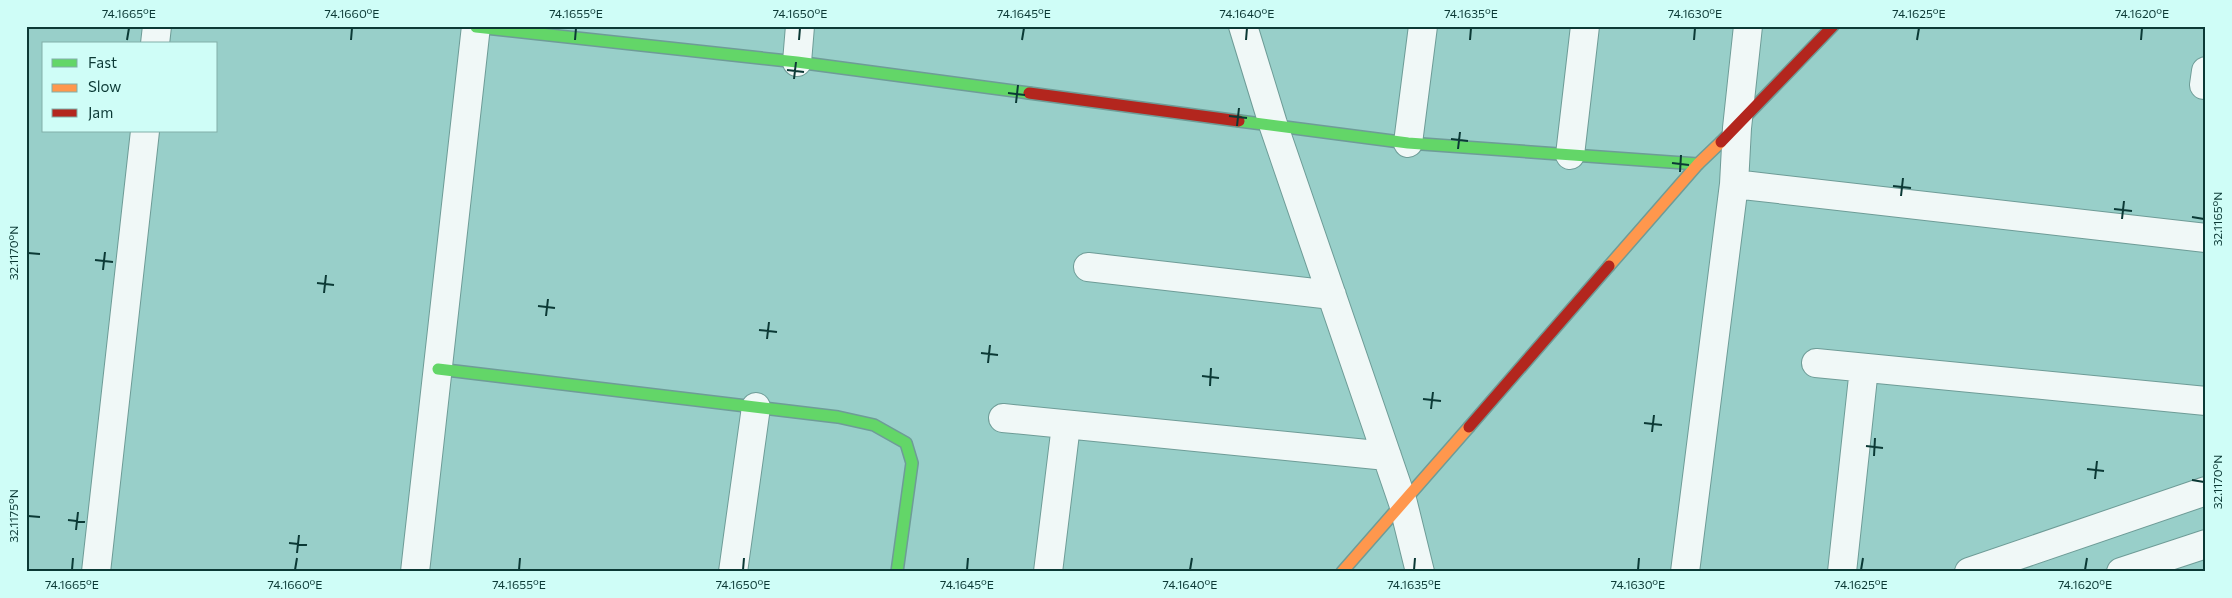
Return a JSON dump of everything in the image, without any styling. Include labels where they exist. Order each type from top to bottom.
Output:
[{"type":"street","points":[[155,42],[157,26]]},
{"type":"street","points":[[415,572],[476,26],[797,62],[1273,124],[1408,144],[1698,164]]},
{"type":"street","points":[[797,62],[800,26]]},
{"type":"street","points":[[1243,26],[1273,124],[1403,503],[1420,572]]},
{"type":"street","points":[[1408,144],[1423,26]]},
{"type":"street","points":[[1570,155],[1585,26]]},
{"type":"street","points":[[1685,572],[1734,184],[1737,128],[1748,26]]},
{"type":"street","points":[[1342,572],[1698,164],[1737,128],[1833,26]]},
{"type":"street","points":[[96,572],[145,132]]},
{"type":"street","points":[[1734,184],[2206,238]]},
{"type":"street","points":[[1088,266],[1332,295]]},
{"type":"street","points":[[1816,363],[2206,400]]},
{"type":"street","points":[[1842,572],[1864,368]]},
{"type":"street","points":[[438,369],[838,417],[874,425],[906,443],[912,463],[897,572]]},
{"type":"street","points":[[733,572],[756,407]]},
{"type":"street","points":[[1003,418],[1387,456]]},
{"type":"street","points":[[1048,572],[1066,425]]},
{"type":"street","points":[[1969,572],[2206,491]]},
{"type":"street","points":[[2121,572],[2206,544]]},
{"type":"traffic: fast","points":[[476,27],[797,62],[1029,93]]},
{"type":"traffic: fast","points":[[1239,121],[1408,143],[1698,164]]},
{"type":"traffic: fast","points":[[438,369],[838,417],[874,425],[906,443],[912,463],[897,572]]},
{"type":"traffic: slow","points":[[1609,266],[1698,164],[1721,142]]},
{"type":"traffic: slow","points":[[1342,572],[1469,427]]},
{"type":"traffic: jam","points":[[1721,142],[1833,26]]},
{"type":"traffic: jam","points":[[1029,93],[1239,121]]},
{"type":"traffic: jam","points":[[1469,427],[1609,266]]}]
